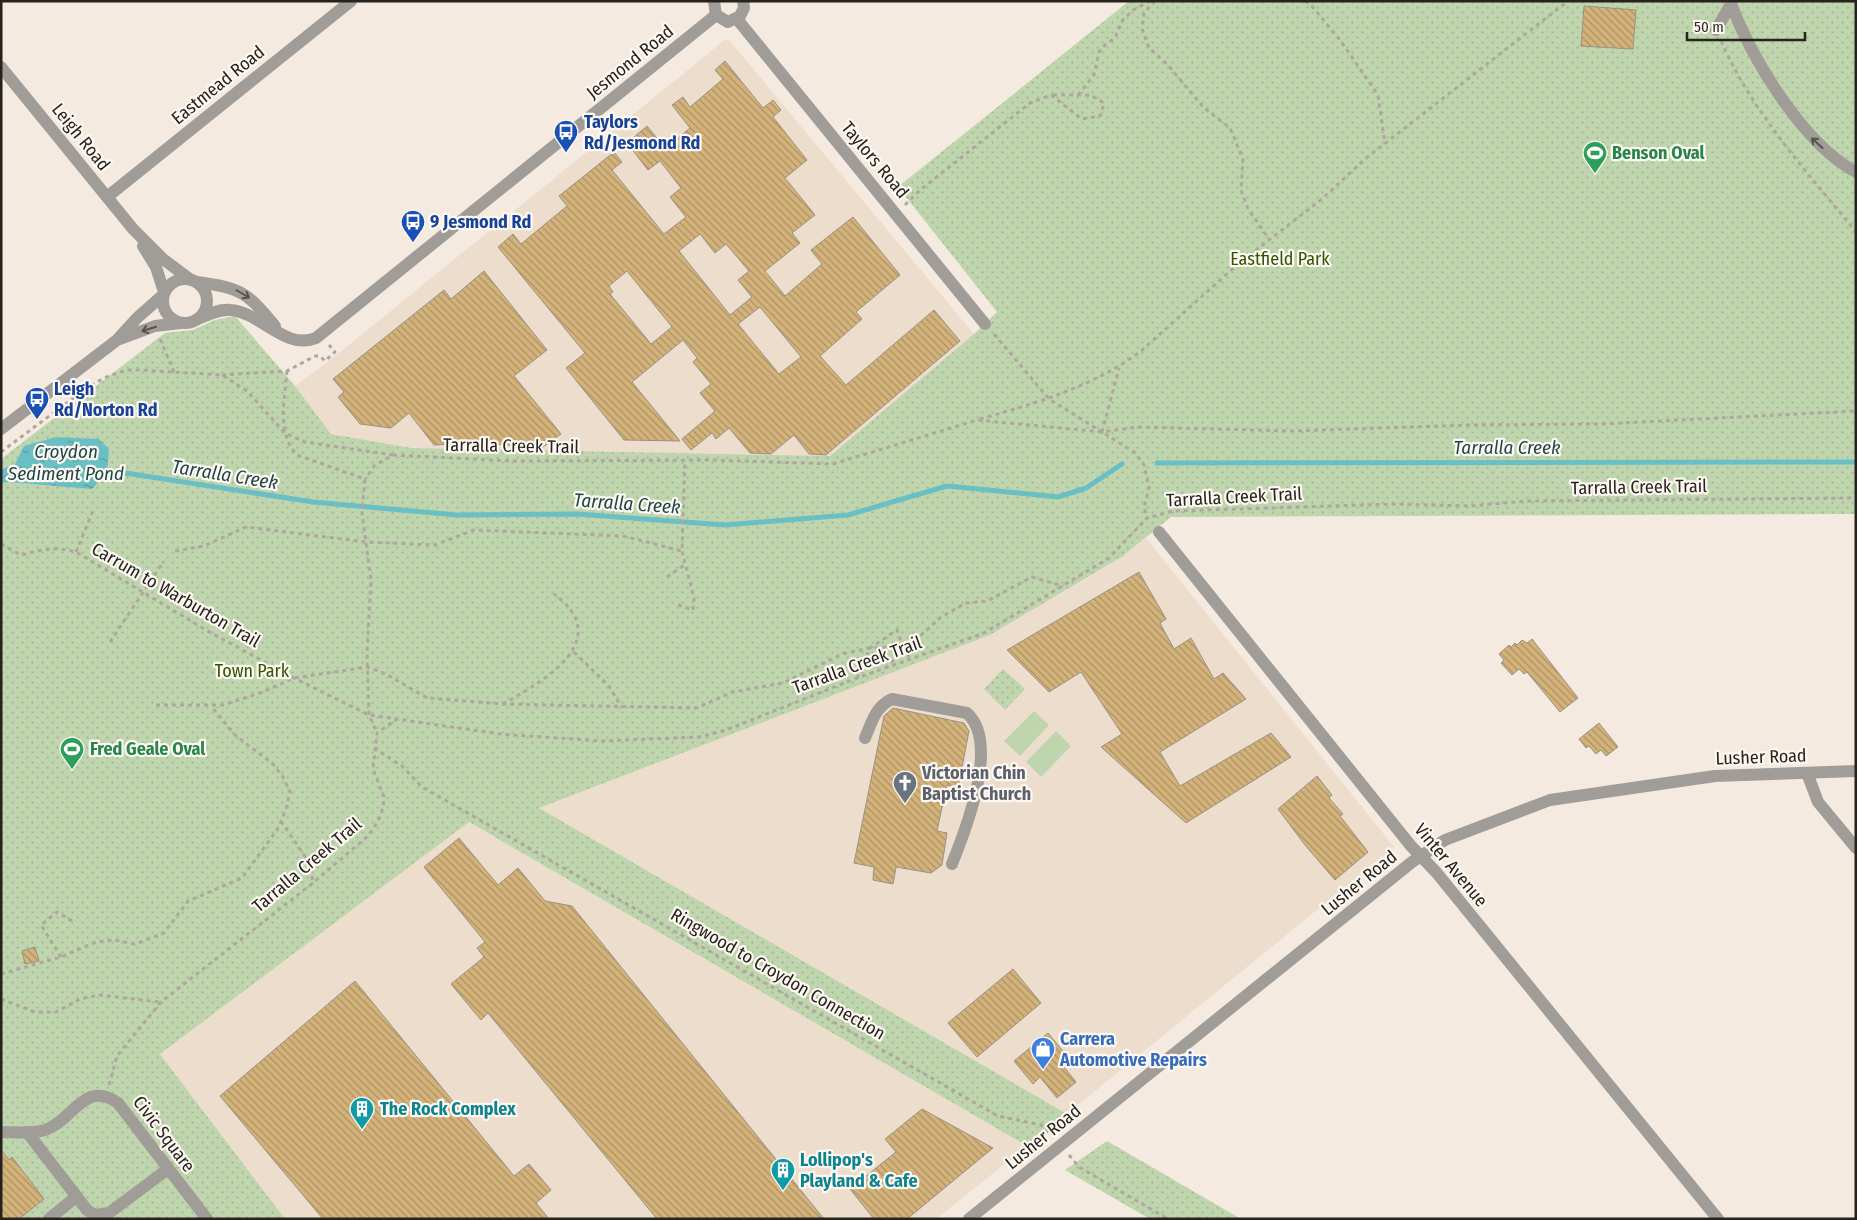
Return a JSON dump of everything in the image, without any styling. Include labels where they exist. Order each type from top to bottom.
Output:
[{"type":"street","name":"Eastmead Road","points":[[107,197],[351,1]]},
{"type":"street","points":[[714,1],[716,15],[723,21],[737,19],[743,12],[743,1]]},
{"type":"street","points":[[1731,2],[1738,22],[1772,81],[1809,135],[1844,166],[1856,172]]},
{"type":"street","points":[[1716,30],[1731,2]]},
{"type":"street","name":"Jesmond Road","points":[[200,318],[228,309],[244,312],[292,340],[299,342],[307,342],[320,335],[716,15]]},
{"type":"street","name":"Taylors Road","points":[[737,19],[897,213],[985,324]]},
{"type":"street","name":"Leigh Road","points":[[1,67],[133,229],[163,259],[194,281]]},
{"type":"street","name":"Leigh Road","points":[[133,229],[156,267],[164,294]]},
{"type":"street","points":[[1,429],[117,340],[137,318],[164,294],[168,287],[178,280],[194,281],[202,287],[207,299],[204,312],[200,318],[183,323],[155,326],[117,340]]},
{"type":"street","name":"Jesmond Road","points":[[194,281],[238,290],[252,299],[280,333]]},
{"type":"street","points":[[164,294],[164,311],[169,317],[183,323]]},
{"type":"street","name":"Vinter Avenue","points":[[1159,532],[1718,1219]]},
{"type":"street","points":[[865,738],[875,712],[883,703],[892,699],[967,713],[974,719],[982,746],[979,773],[967,828],[952,864]]},
{"type":"street","name":"Lusher Road","points":[[969,1219],[1422,856],[1452,837],[1550,800],[1715,776],[1856,770]]},
{"type":"street","points":[[1806,773],[1818,802],[1856,848]]},
{"type":"street","name":"Civic Square","points":[[1,1132],[28,1132],[46,1129],[84,1100],[96,1094],[107,1095],[118,1103],[206,1219]]},
{"type":"street","points":[[28,1132],[76,1197],[87,1210],[95,1215],[103,1216],[168,1169]]},
{"type":"street","points":[[50,1219],[76,1197]]},
{"type":"path","points":[[1078,95],[1094,75],[1099,52],[1115,38],[1122,21],[1133,10],[1150,1]]},
{"type":"path","points":[[1155,1],[1144,13],[1142,29],[1149,48],[1167,64],[1203,107],[1230,128],[1243,159],[1241,190],[1248,209],[1269,239]]},
{"type":"path","points":[[1305,1],[1311,5],[1340,40],[1378,95],[1385,144]]},
{"type":"path","points":[[977,420],[1049,399],[1119,368],[1141,352],[1269,239],[1322,199],[1385,144],[1568,1]]},
{"type":"path","points":[[1716,30],[1729,60],[1764,118],[1856,232]]},
{"type":"path","points":[[897,213],[919,191],[1030,103],[1051,95],[1090,95],[1104,103],[1100,116],[1082,119],[1051,95]]},
{"type":"path","points":[[985,324],[1049,399],[1134,452],[1144,465],[1149,487],[1144,508],[1147,518]]},
{"type":"path","points":[[222,375],[287,370],[316,356],[320,356],[325,360],[335,352],[320,335]]},
{"type":"path","points":[[1102,432],[1119,368]]},
{"type":"path","name":"Tarralla Creek Trail","points":[[1,452],[84,390],[126,370],[222,375],[247,391],[285,433],[305,442],[393,455],[512,461],[685,460],[833,464],[977,420],[1102,432],[1138,427],[1292,431],[1602,424],[1856,411]]},
{"type":"path","points":[[287,370],[285,433],[289,446],[297,455],[365,479]]},
{"type":"path","points":[[393,455],[375,465],[365,479],[365,497],[362,513],[370,580],[367,653],[369,715],[377,733],[396,720]]},
{"type":"path","points":[[678,605],[693,610],[694,598],[682,551],[685,460]]},
{"type":"path","name":"Tarralla Creek Trail","points":[[369,715],[500,734],[601,741],[699,737],[726,730],[857,678],[984,633],[1063,587],[1108,558],[1137,526],[1147,518],[1173,511],[1375,505],[1470,506],[1527,501],[1856,498]]},
{"type":"path","points":[[1,544],[21,554],[48,548],[62,548],[76,552],[93,511]]},
{"type":"path","points":[[175,551],[204,546],[246,527],[366,542],[435,545],[474,530],[623,536],[682,551]]},
{"type":"path","name":"Carrum to Warburton Trail","points":[[76,552],[142,594],[294,678],[369,715]]},
{"type":"path","points":[[110,642],[164,561]]},
{"type":"path","points":[[667,576],[686,564]]},
{"type":"path","points":[[883,670],[905,647],[941,617],[966,603],[987,601],[1032,577],[1063,587]]},
{"type":"path","points":[[503,704],[537,685],[574,652],[580,630],[576,618],[568,605],[554,594]]},
{"type":"path","points":[[857,678],[870,648],[897,630],[909,661]]},
{"type":"path","points":[[156,705],[223,705],[260,693],[294,678],[367,667],[386,674],[427,698],[503,704],[622,708],[697,708],[732,692],[783,683],[842,654],[870,648],[905,647]]},
{"type":"path","points":[[574,652],[609,686],[622,708]]},
{"type":"path","points":[[1,974],[61,957],[96,942],[114,940],[135,944],[164,933],[188,900],[242,878],[281,821],[286,810],[290,792],[283,777],[273,764],[235,735],[212,706]]},
{"type":"path","name":"Tarralla Creek Trail","points":[[107,1095],[117,1056],[161,1002],[313,883],[368,836],[378,821],[384,797],[373,770],[377,733]]},
{"type":"path","name":"Ringwood to Croydon Connection","points":[[374,748],[402,766],[422,787],[998,1116],[1041,1126],[1079,1167],[1168,1219]]},
{"type":"path","points":[[281,821],[310,864],[313,883]]},
{"type":"path","points":[[61,957],[41,925],[57,912],[72,921]]},
{"type":"path","points":[[1,999],[35,1012],[56,1012],[80,999],[99,995],[161,1002]]},
{"type":"shaded area","points":[[726,39],[730,41],[974,334],[830,456],[412,448],[331,434],[295,386],[329,361]]},
{"type":"shaded area","points":[[1146,538],[1394,847],[1067,1114],[538,808],[990,635],[1123,556]]},
{"type":"shaded area","points":[[469,822],[1027,1146],[936,1219],[285,1219],[160,1054]]},
{"type":"green space","points":[[1129,1],[1856,1],[1856,514],[1171,517],[1123,556],[990,635],[539,808],[1067,1114],[1027,1146],[469,822],[160,1054],[285,1219],[1,1219],[1,459],[165,333],[193,330],[215,320],[235,316],[295,386],[331,434],[412,448],[830,456],[974,334],[997,312],[898,187]]},
{"type":"green space","points":[[1003,669],[1025,689],[1005,710],[984,689]]},
{"type":"green space","points":[[1034,711],[1049,725],[1020,756],[1004,741]]},
{"type":"green space","points":[[1056,731],[1071,746],[1041,777],[1026,762]]},
{"type":"green space","points":[[1107,1141],[1241,1219],[1150,1219],[1065,1170]]},
{"type":"water","name":"Croydon Sediment Pond","points":[[56,437],[99,439],[109,449],[107,472],[92,489],[1,483],[1,469],[14,466],[24,446]]},
{"type":"building","points":[[1584,6],[1636,10],[1633,49],[1581,46]]},
{"type":"building","points":[[725,61],[763,108],[773,100],[781,110],[773,117],[807,160],[785,178],[815,215],[792,233],[800,243],[765,271],[785,296],[822,264],[811,250],[853,217],[900,275],[856,312],[862,319],[820,356],[846,385],[934,310],[960,341],[826,455],[809,454],[794,435],[771,454],[750,453],[729,428],[716,439],[712,433],[691,450],[682,439],[715,411],[700,393],[711,384],[693,362],[697,358],[683,340],[632,382],[680,441],[624,440],[566,368],[585,353],[498,247],[513,234],[521,244],[567,206],[559,196],[614,152],[622,162],[612,170],[664,234],[686,217],[670,197],[681,188],[660,161],[648,170],[627,143],[647,126],[665,148],[690,128],[672,105],[683,97],[690,107],[723,79],[715,70]],"holes":[[[700,234],[715,253],[726,244],[749,271],[738,280],[752,297],[730,315],[679,251]],[[627,271],[672,327],[651,344],[610,294],[613,292],[609,286]],[[760,307],[801,357],[779,374],[738,324]]]},
{"type":"building","points":[[484,271],[547,350],[514,376],[561,434],[543,447],[478,443],[434,445],[409,413],[391,428],[360,424],[338,397],[344,392],[333,379],[444,290],[451,299]]},
{"type":"building","points":[[1139,572],[1166,619],[1160,623],[1174,649],[1191,638],[1214,679],[1223,673],[1246,699],[1160,752],[1180,786],[1271,733],[1291,757],[1186,823],[1101,747],[1122,734],[1081,672],[1049,692],[1007,650]]},
{"type":"building","points":[[1532,639],[1578,698],[1560,712],[1527,672],[1524,674],[1519,669],[1512,675],[1501,663],[1504,660],[1499,654],[1509,645],[1511,647],[1515,643],[1517,645],[1522,640],[1527,643]]},
{"type":"building","name":"Victorian Chin Baptist Church","points":[[893,708],[964,723],[969,731],[958,788],[947,785],[937,831],[947,833],[942,865],[931,873],[896,867],[893,884],[873,880],[874,867],[854,863],[884,716]]},
{"type":"building","points":[[1599,723],[1618,747],[1606,756],[1601,750],[1596,754],[1589,746],[1586,748],[1579,739]]},
{"type":"building","points":[[1317,776],[1332,795],[1329,798],[1343,814],[1340,816],[1368,852],[1335,880],[1278,809]]},
{"type":"building","points":[[459,838],[498,885],[518,868],[545,901],[572,906],[824,1219],[657,1219],[488,1013],[481,1020],[451,984],[484,957],[477,948],[485,942],[424,867]]},
{"type":"building","points":[[35,947],[39,961],[25,964],[22,951]]},
{"type":"building","points":[[1013,969],[1041,1003],[977,1057],[948,1023]]},
{"type":"building","name":"The Rock Complex","points":[[355,981],[514,1176],[529,1164],[551,1190],[536,1203],[549,1219],[323,1219],[220,1096]]},
{"type":"building","name":"Carrera Automotive Repairs","points":[[1048,1033],[1067,1056],[1060,1062],[1076,1082],[1057,1098],[1040,1077],[1033,1084],[1014,1061]]},
{"type":"building","points":[[922,1109],[993,1148],[907,1219],[874,1219],[850,1189],[896,1152],[885,1139]]},
{"type":"building","points":[[1,1150],[9,1160],[12,1157],[44,1199],[19,1219],[1,1219]]},
{"type":"waterway","name":"Tarralla Creek","points":[[1157,463],[1856,462]]},
{"type":"waterway","name":"Tarralla Creek","points":[[119,472],[313,502],[457,515],[577,514],[725,525],[848,515],[947,486],[1058,497],[1086,488],[1122,464]]},
{"type":"place","name":"Taylors Rd/Jesmond Rd","points":[[566,153]]},
{"type":"place","name":"Benson Oval","points":[[1595,174]]},
{"type":"place","name":"9 Jesmond Rd","points":[[413,243]]},
{"type":"place","name":"Leigh Rd/Norton Rd","points":[[37,420]]},
{"type":"place","name":"Fred Geale Oval","points":[[72,770]]},
{"type":"place","name":"Victorian Chin Baptist Church","points":[[905,804]]},
{"type":"place","name":"Carrera Automotive Repairs","points":[[1043,1070]]},
{"type":"place","name":"The Rock Complex","points":[[362,1130]]},
{"type":"place","name":"Lollipop's Playland & Cafe","points":[[783,1191]]},
{"type":"park label","name":"Eastfield Park","points":[[1280,259]]},
{"type":"park label","name":"Town Park","points":[[252,671]]}]
